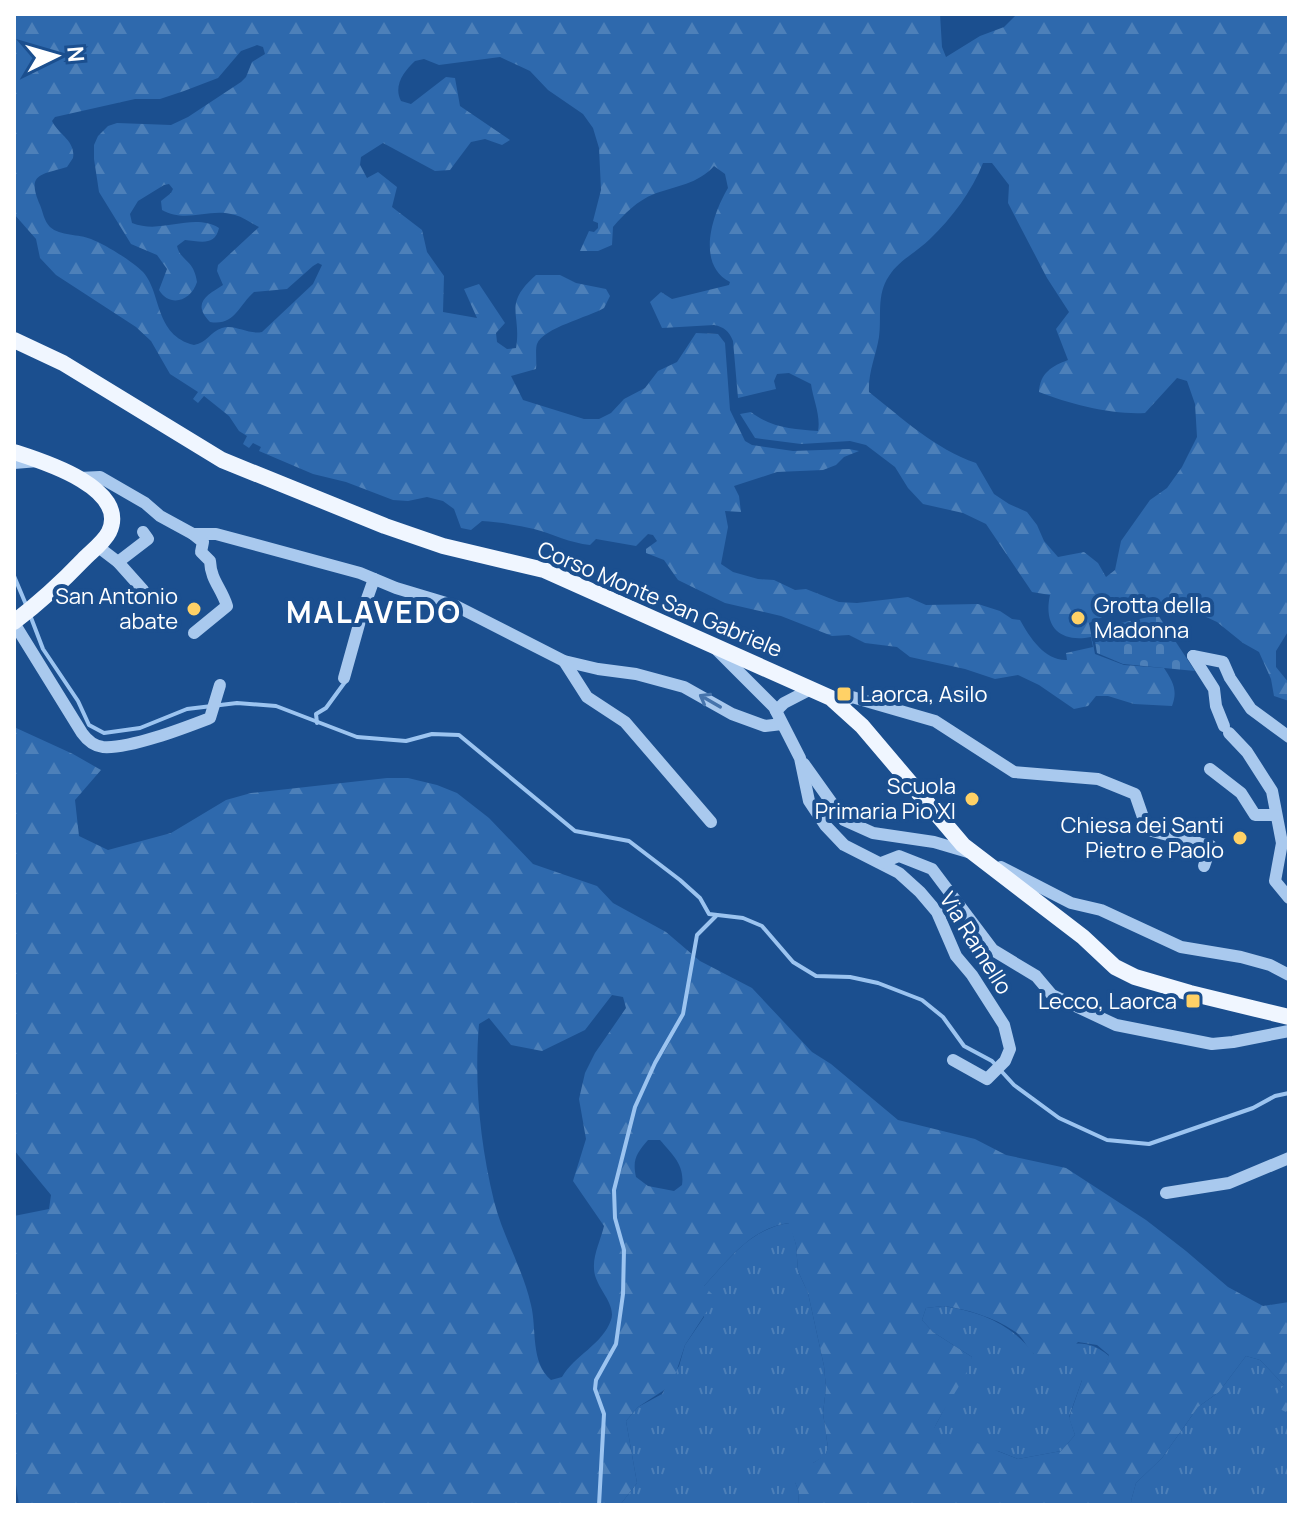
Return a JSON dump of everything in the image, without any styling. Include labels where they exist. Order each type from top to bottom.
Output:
[{"type":"main road","name":"Corso Monte San Gabriele","points":[[14,340],[63,363],[222,460],[425,540],[544,570],[811,689],[839,704],[862,726],[923,801],[974,855],[1083,937],[1122,971],[1190,993],[1289,1017]]},
{"type":"main road","points":[[14,452],[79,478],[102,496],[110,511],[110,530],[97,546],[45,598],[14,623]]},
{"type":"street","points":[[14,463],[42,461]]},
{"type":"street","points":[[79,478],[100,477],[203,542],[201,552],[210,561],[211,579],[222,591],[227,606],[194,633]]},
{"type":"street","points":[[118,562],[148,539],[137,530],[160,516]]},
{"type":"street","points":[[193,534],[216,534],[374,579],[456,606],[564,661],[636,674],[684,687],[743,718],[765,726],[782,724]]},
{"type":"street","points":[[97,546],[118,562],[143,590]]},
{"type":"street","points":[[344,678],[374,579]]},
{"type":"street","points":[[14,623],[82,733],[95,745],[111,746],[164,735],[210,718],[219,690]]},
{"type":"street","name":"Via Ramello","points":[[708,641],[776,711],[800,758],[809,801],[825,825],[844,845],[899,873],[937,912],[956,956],[1004,1025],[1008,1055]]},
{"type":"street","points":[[1289,737],[1251,709],[1223,662],[1193,656],[1214,689],[1216,706],[1227,729],[1247,752],[1272,791],[1286,843],[1275,881],[1289,898]]},
{"type":"street","points":[[564,661],[587,697],[625,722],[711,822]]},
{"type":"street","points":[[776,711],[784,703],[811,689]]},
{"type":"street","points":[[839,704],[852,697],[935,721],[1014,772],[1098,779],[1118,785],[1135,794],[1145,823],[1152,831],[1204,844],[1204,866]]},
{"type":"street","points":[[800,758],[844,820],[873,833],[934,842],[974,855],[1071,903],[1101,910],[1181,947],[1241,957],[1270,965],[1289,975]]},
{"type":"street","points":[[1210,769],[1241,793],[1255,815],[1276,815]]},
{"type":"street","name":"Via Ramello","points":[[881,863],[899,856],[932,869],[993,950],[1036,976],[1052,995],[1116,1025],[1212,1044],[1289,1031]]},
{"type":"street","points":[[953,1060],[987,1079],[1008,1055],[1014,1039],[1007,1017]]},
{"type":"street","points":[[1166,1193],[1229,1183],[1289,1158]]},
{"type":"green space","points":[[14,14],[940,14],[942,47],[946,57],[980,36],[1004,27],[1017,14],[1289,14],[1289,630],[1276,651],[1276,667],[1289,683],[1289,701],[1274,696],[1271,679],[1259,652],[1202,615],[1122,608],[1089,623],[1095,654],[1124,665],[1164,668],[1174,686],[1175,695],[1172,706],[1134,704],[1108,696],[1096,696],[1088,706],[1074,709],[1018,675],[995,679],[910,657],[897,647],[865,643],[849,635],[832,636],[781,616],[725,603],[678,580],[664,560],[646,553],[646,549],[657,541],[653,535],[648,534],[636,546],[596,539],[590,545],[501,523],[482,521],[471,530],[461,528],[454,509],[443,501],[427,497],[393,500],[346,482],[313,474],[259,451],[261,447],[253,443],[249,448],[243,444],[247,436],[239,431],[229,416],[204,396],[198,403],[193,399],[198,392],[170,374],[151,341],[136,327],[56,275],[40,258],[36,239],[14,214]],"holes":[[[257,45],[263,47],[265,54],[252,62],[246,77],[188,117],[171,125],[117,123],[108,126],[94,145],[99,192],[131,244],[157,255],[167,269],[159,290],[169,299],[185,298],[197,282],[193,269],[177,246],[185,240],[210,240],[219,228],[198,222],[154,227],[132,223],[130,214],[138,201],[169,184],[173,189],[161,201],[162,210],[180,216],[225,213],[259,227],[218,265],[217,271],[223,285],[207,296],[202,304],[204,315],[210,322],[231,318],[254,292],[287,289],[313,266],[318,263],[322,265],[313,284],[262,332],[222,328],[194,345],[181,340],[165,323],[143,272],[97,242],[50,227],[36,195],[36,181],[43,174],[67,167],[73,158],[72,147],[52,121],[55,117],[135,99],[160,99],[184,91],[218,78],[241,51]],[[500,57],[530,71],[548,90],[583,114],[593,128],[599,148],[601,190],[593,221],[598,223],[598,228],[594,232],[589,231],[580,251],[598,251],[612,245],[613,227],[648,197],[694,181],[714,166],[725,174],[728,188],[713,224],[710,251],[719,274],[730,282],[729,285],[672,299],[661,292],[650,302],[662,328],[714,325],[726,330],[733,341],[738,398],[776,389],[774,381],[777,374],[789,373],[811,384],[818,413],[818,431],[774,425],[751,412],[740,414],[755,438],[801,444],[850,441],[866,445],[895,467],[923,504],[963,513],[986,524],[1032,592],[1050,595],[1049,616],[1056,630],[1071,637],[1091,637],[1093,647],[1066,653],[1067,660],[1059,659],[1045,653],[1020,620],[978,604],[926,605],[908,597],[839,602],[806,589],[795,590],[774,580],[733,572],[721,564],[728,527],[725,511],[741,512],[734,486],[777,472],[823,470],[859,451],[793,451],[752,445],[745,441],[730,410],[725,343],[718,334],[696,333],[677,362],[658,371],[645,388],[624,399],[611,413],[599,419],[584,419],[523,400],[511,376],[536,369],[536,347],[541,338],[604,308],[610,296],[606,289],[576,283],[560,275],[536,275],[519,294],[516,302],[516,348],[507,349],[497,342],[496,333],[505,323],[479,284],[464,289],[477,318],[443,312],[444,276],[427,252],[422,230],[392,207],[397,187],[378,172],[367,178],[360,165],[361,157],[383,143],[435,171],[450,170],[471,142],[485,139],[502,145],[510,140],[460,106],[455,78],[446,77],[411,104],[401,101],[399,84],[415,61],[424,59],[439,65]],[[983,163],[992,163],[1009,185],[1008,203],[1047,278],[1069,312],[1056,329],[1068,360],[1048,371],[1039,392],[1091,408],[1145,413],[1177,378],[1187,381],[1195,404],[1197,437],[1182,467],[1167,488],[1150,500],[1121,541],[1115,570],[1106,577],[1098,563],[1084,552],[1058,557],[1044,541],[1027,512],[994,494],[976,463],[933,441],[869,392],[885,283],[898,265],[946,222]]]},
{"type":"green space","points":[[1158,615],[1195,671],[1123,664],[1097,653],[1093,629]]},
{"type":"green space","points":[[14,727],[101,770],[75,800],[79,836],[108,850],[171,833],[226,800],[251,793],[408,778],[457,793],[489,818],[533,864],[597,886],[613,903],[666,932],[700,961],[752,988],[812,1052],[898,1120],[975,1139],[1006,1155],[1066,1168],[1146,1220],[1228,1287],[1263,1306],[1289,1302],[1289,1409],[1286,1412],[1269,1404],[1284,1385],[1260,1360],[1246,1356],[1219,1392],[1198,1407],[1162,1458],[1136,1483],[1131,1501],[1133,1505],[798,1505],[799,1492],[789,1468],[798,1460],[813,1463],[825,1455],[828,1448],[823,1413],[826,1388],[824,1366],[808,1293],[798,1271],[796,1245],[789,1223],[775,1226],[752,1238],[704,1286],[712,1294],[713,1302],[685,1345],[672,1385],[638,1407],[626,1421],[637,1483],[620,1505],[19,1505],[14,1471],[14,1216],[49,1209],[51,1195],[14,1150]],"holes":[[[612,995],[623,997],[626,1008],[585,1073],[579,1099],[586,1139],[573,1181],[604,1226],[594,1268],[612,1314],[602,1336],[562,1377],[551,1380],[544,1373],[537,1355],[533,1314],[489,1179],[478,1091],[479,1024],[489,1018],[511,1045],[542,1051],[585,1030]],[[648,1140],[660,1140],[680,1166],[682,1185],[674,1191],[648,1186],[636,1177],[636,1157]],[[952,1307],[989,1318],[1017,1333],[1040,1357],[1058,1356],[1078,1342],[1097,1345],[1109,1355],[1106,1363],[1090,1360],[1076,1366],[1082,1380],[1069,1418],[1075,1435],[1061,1451],[1018,1459],[972,1441],[941,1444],[934,1429],[972,1357],[933,1332],[922,1320],[926,1308]]]},
{"type":"green space","points":[[790,1223],[798,1271],[808,1293],[824,1366],[826,1388],[823,1413],[828,1448],[825,1456],[813,1463],[795,1482],[799,1492],[798,1505],[620,1505],[637,1483],[626,1421],[638,1407],[662,1394],[679,1366],[685,1345],[704,1317],[704,1286],[752,1238]]},
{"type":"green space","points":[[943,1306],[969,1311],[994,1321],[1016,1335],[1034,1354],[1064,1345],[1082,1344],[1100,1349],[1109,1356],[1106,1364],[1082,1380],[1069,1417],[1075,1435],[1061,1451],[1018,1459],[998,1451],[941,1445],[933,1430],[972,1357],[933,1332],[922,1320],[926,1308]]},
{"type":"green space","points":[[1246,1356],[1260,1360],[1284,1385],[1286,1412],[1289,1409],[1289,1505],[1133,1505],[1131,1501],[1136,1483],[1162,1458],[1198,1407],[1219,1392]]},
{"type":"waterway","points":[[14,576],[27,607]]},
{"type":"waterway","points":[[30,615],[43,649],[78,701],[89,725],[104,733],[140,728],[187,709],[237,703],[276,706],[357,737],[406,741],[432,734],[459,735],[575,831],[629,841],[700,898],[709,914],[743,918],[762,926],[793,962],[816,976],[850,977],[878,983],[922,1000],[943,1017],[964,1046],[992,1061],[1014,1085],[1059,1118],[1107,1140],[1149,1144],[1289,1093]]},
{"type":"waterway","points":[[317,723],[316,714],[326,708],[345,682]]},
{"type":"waterway","points":[[599,1505],[604,1414],[595,1389],[596,1380],[616,1344],[623,1294],[624,1250],[615,1218],[614,1190],[635,1107],[655,1063],[683,1014],[697,935],[716,916]]},
{"type":"place","name":"San Antonio abate","points":[[194,609]]},
{"type":"place","name":"Grotta della Madonna","points":[[1078,618]]},
{"type":"place","name":"Laorca, Asilo","points":[[844,694]]},
{"type":"place","name":"Scuola Primaria Pio XI","points":[[972,799]]},
{"type":"place","name":"Chiesa dei Santi Pietro e Paolo","points":[[1240,838]]},
{"type":"place","name":"Lecco, Laorca","points":[[1193,1001]]},
{"type":"district","name":"MALAVEDO","points":[[374,613]]}]
